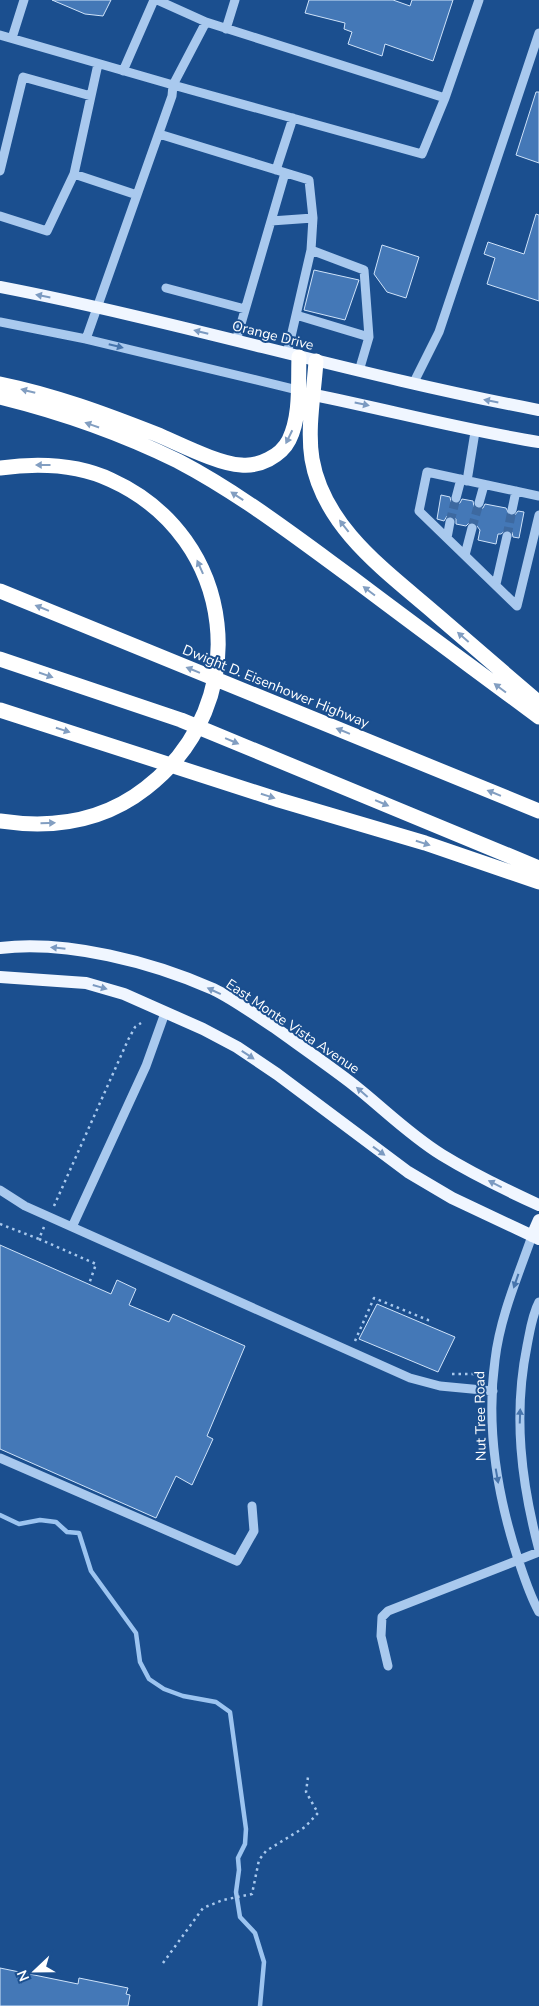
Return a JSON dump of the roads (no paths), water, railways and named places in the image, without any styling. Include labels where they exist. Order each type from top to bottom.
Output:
[{"type":"highway","points":[[0,384],[51,396],[116,418],[220,459],[241,465],[260,463],[276,455],[289,441],[296,419],[297,390],[293,356]]},
{"type":"highway","points":[[316,361],[310,436],[312,461],[318,481],[338,520],[356,542],[384,568],[539,703]]},
{"type":"highway","points":[[0,397],[34,405],[113,432],[178,462],[232,493],[297,537],[539,717]]},
{"type":"highway","points":[[0,468],[52,465],[83,470],[111,480],[137,494],[164,515],[198,561],[208,586],[216,613],[218,655],[216,678],[209,704],[196,732],[183,753],[162,775],[137,795],[117,807],[92,817],[70,822],[19,824],[0,820]]},
{"type":"highway","name":"Dwight D. Eisenhower Highway","points":[[0,591],[539,811]]},
{"type":"highway","points":[[0,659],[181,720],[539,868]]},
{"type":"highway","points":[[0,710],[279,800],[424,843],[539,882]]},
{"type":"main road","name":"Orange Drive","points":[[0,287],[97,306],[293,356],[413,384],[539,410]]},
{"type":"main road","points":[[314,394],[402,413],[475,432],[539,442]]},
{"type":"main road","name":"East Monte Vista Avenue","points":[[0,948],[47,946],[88,951],[134,962],[213,990],[250,1010],[304,1048],[352,1083],[395,1122],[442,1155],[539,1206]]},
{"type":"main road","points":[[0,978],[86,983],[124,994],[203,1029],[237,1047],[277,1074],[408,1172],[452,1198],[536,1237]]},
{"type":"main road","name":"Nut Tree Road","points":[[536,1237],[539,1220]]},
{"type":"street","points":[[12,38],[24,0]]},
{"type":"street","points":[[124,71],[156,0],[206,22],[445,98]]},
{"type":"street","points":[[226,28],[235,0]]},
{"type":"street","points":[[0,35],[422,154],[445,98],[479,0]]},
{"type":"street","points":[[86,339],[159,134],[172,96],[173,85],[206,22]]},
{"type":"street","points":[[413,384],[439,332],[539,33]]},
{"type":"street","points":[[0,216],[47,230],[74,174],[98,64]]},
{"type":"street","points":[[0,170],[23,77],[91,96]]},
{"type":"street","points":[[236,341],[271,221],[293,118]]},
{"type":"street","points":[[159,134],[309,180],[313,218],[311,250],[296,316],[293,356]]},
{"type":"street","points":[[74,174],[137,195]]},
{"type":"street","points":[[271,221],[313,218]]},
{"type":"street","points":[[311,250],[364,270],[369,337],[359,371]]},
{"type":"street","points":[[166,288],[245,310]]},
{"type":"street","points":[[296,316],[369,337]]},
{"type":"street","points":[[0,322],[86,339],[314,394]]},
{"type":"street","points":[[456,498],[464,480],[475,432]]},
{"type":"street","points":[[539,496],[427,472],[419,511],[517,606],[537,530],[539,515]]},
{"type":"street","points":[[479,503],[484,485]]},
{"type":"street","points":[[512,510],[516,491]]},
{"type":"street","points":[[447,538],[450,522]]},
{"type":"street","points":[[465,555],[472,528]]},
{"type":"street","points":[[496,584],[507,536]]},
{"type":"street","points":[[72,1227],[146,1066],[165,1013]]},
{"type":"street","points":[[0,1190],[25,1206],[410,1378],[440,1386],[493,1391]]},
{"type":"street","name":"Nut Tree Road","points":[[536,1237],[504,1317],[495,1360],[493,1391],[494,1460],[500,1493],[518,1559],[539,1612]]},
{"type":"street","points":[[388,1666],[380,1636],[382,1617],[388,1611],[539,1551],[523,1484],[519,1452],[524,1359],[539,1302]]},
{"type":"street","points":[[0,1458],[237,1561],[254,1531],[252,1506]]},
{"type":"waterway","points":[[0,1515],[19,1524],[40,1520],[56,1522],[67,1532],[79,1533],[91,1571],[136,1633],[140,1662],[149,1679],[164,1689],[183,1696],[216,1702],[230,1712],[246,1829],[245,1844],[238,1858],[239,1870],[236,1892],[240,1917],[255,1933],[264,1962],[260,2006]]},
{"type":"tunnel","points":[[450,522],[456,498]]},
{"type":"tunnel","points":[[472,528],[479,503]]},
{"type":"tunnel","points":[[507,536],[512,510]]}]
